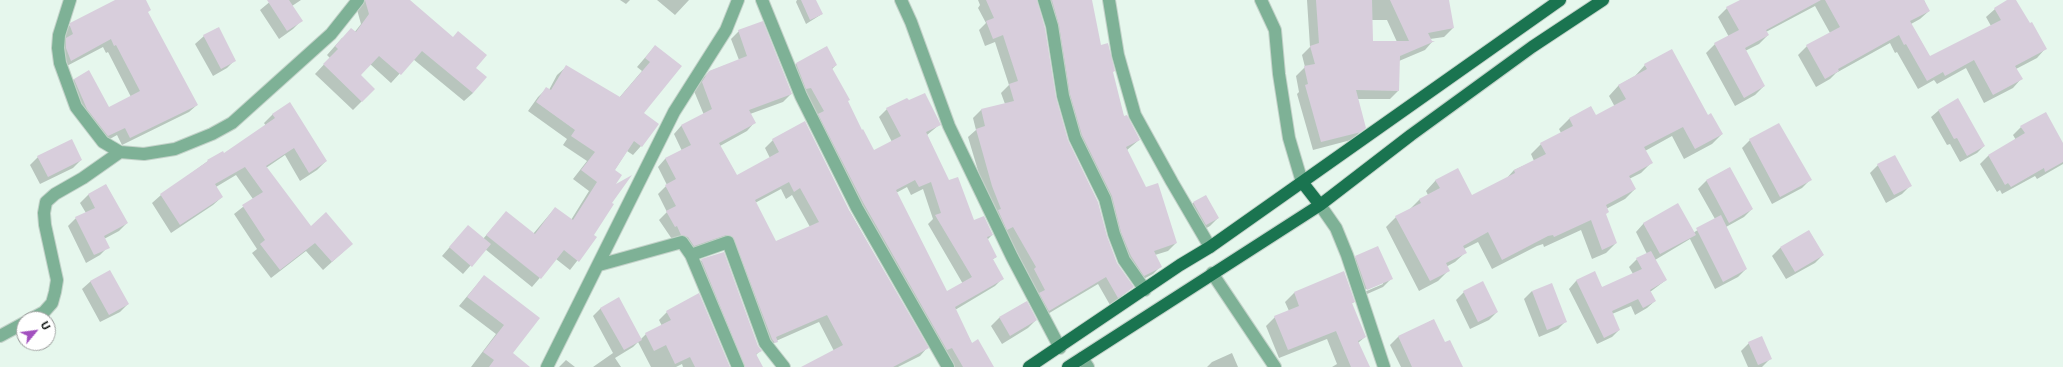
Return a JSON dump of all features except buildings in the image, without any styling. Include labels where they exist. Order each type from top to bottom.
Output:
[{"type":"main road","points":[[1029,367],[1058,344],[1145,290],[1180,265],[1210,247],[1560,0]]},
{"type":"main road","points":[[1068,367],[1085,363],[1212,273],[1320,205],[1411,135],[1532,47],[1603,0]]},
{"type":"main road","points":[[1302,182],[1320,205]]},
{"type":"street","points":[[70,0],[59,35],[58,48],[60,63],[67,86],[76,106],[103,142],[120,152],[144,154],[175,149],[212,134],[232,123],[330,34],[358,0]]},
{"type":"street","points":[[547,367],[674,112],[726,30],[738,0]]},
{"type":"street","points":[[762,0],[801,96],[857,208],[948,367]]},
{"type":"street","points":[[900,0],[912,22],[949,126],[1012,257],[1058,344]]},
{"type":"street","points":[[1044,0],[1052,26],[1063,96],[1075,138],[1105,198],[1114,234],[1124,260],[1145,290]]},
{"type":"street","points":[[1109,0],[1118,55],[1135,115],[1210,247]]},
{"type":"street","points":[[1261,0],[1275,30],[1279,74],[1289,138],[1302,182]]},
{"type":"street","points":[[45,311],[52,304],[56,280],[44,213],[46,202],[55,194],[83,178],[120,152]]},
{"type":"street","points":[[1320,205],[1336,228],[1347,255],[1384,367]]},
{"type":"street","points":[[599,265],[682,242],[691,255],[738,367]]},
{"type":"street","points":[[691,255],[728,242],[765,343],[784,367]]},
{"type":"street","points":[[1212,273],[1275,367]]},
{"type":"street","points":[[0,336],[16,327]]}]
